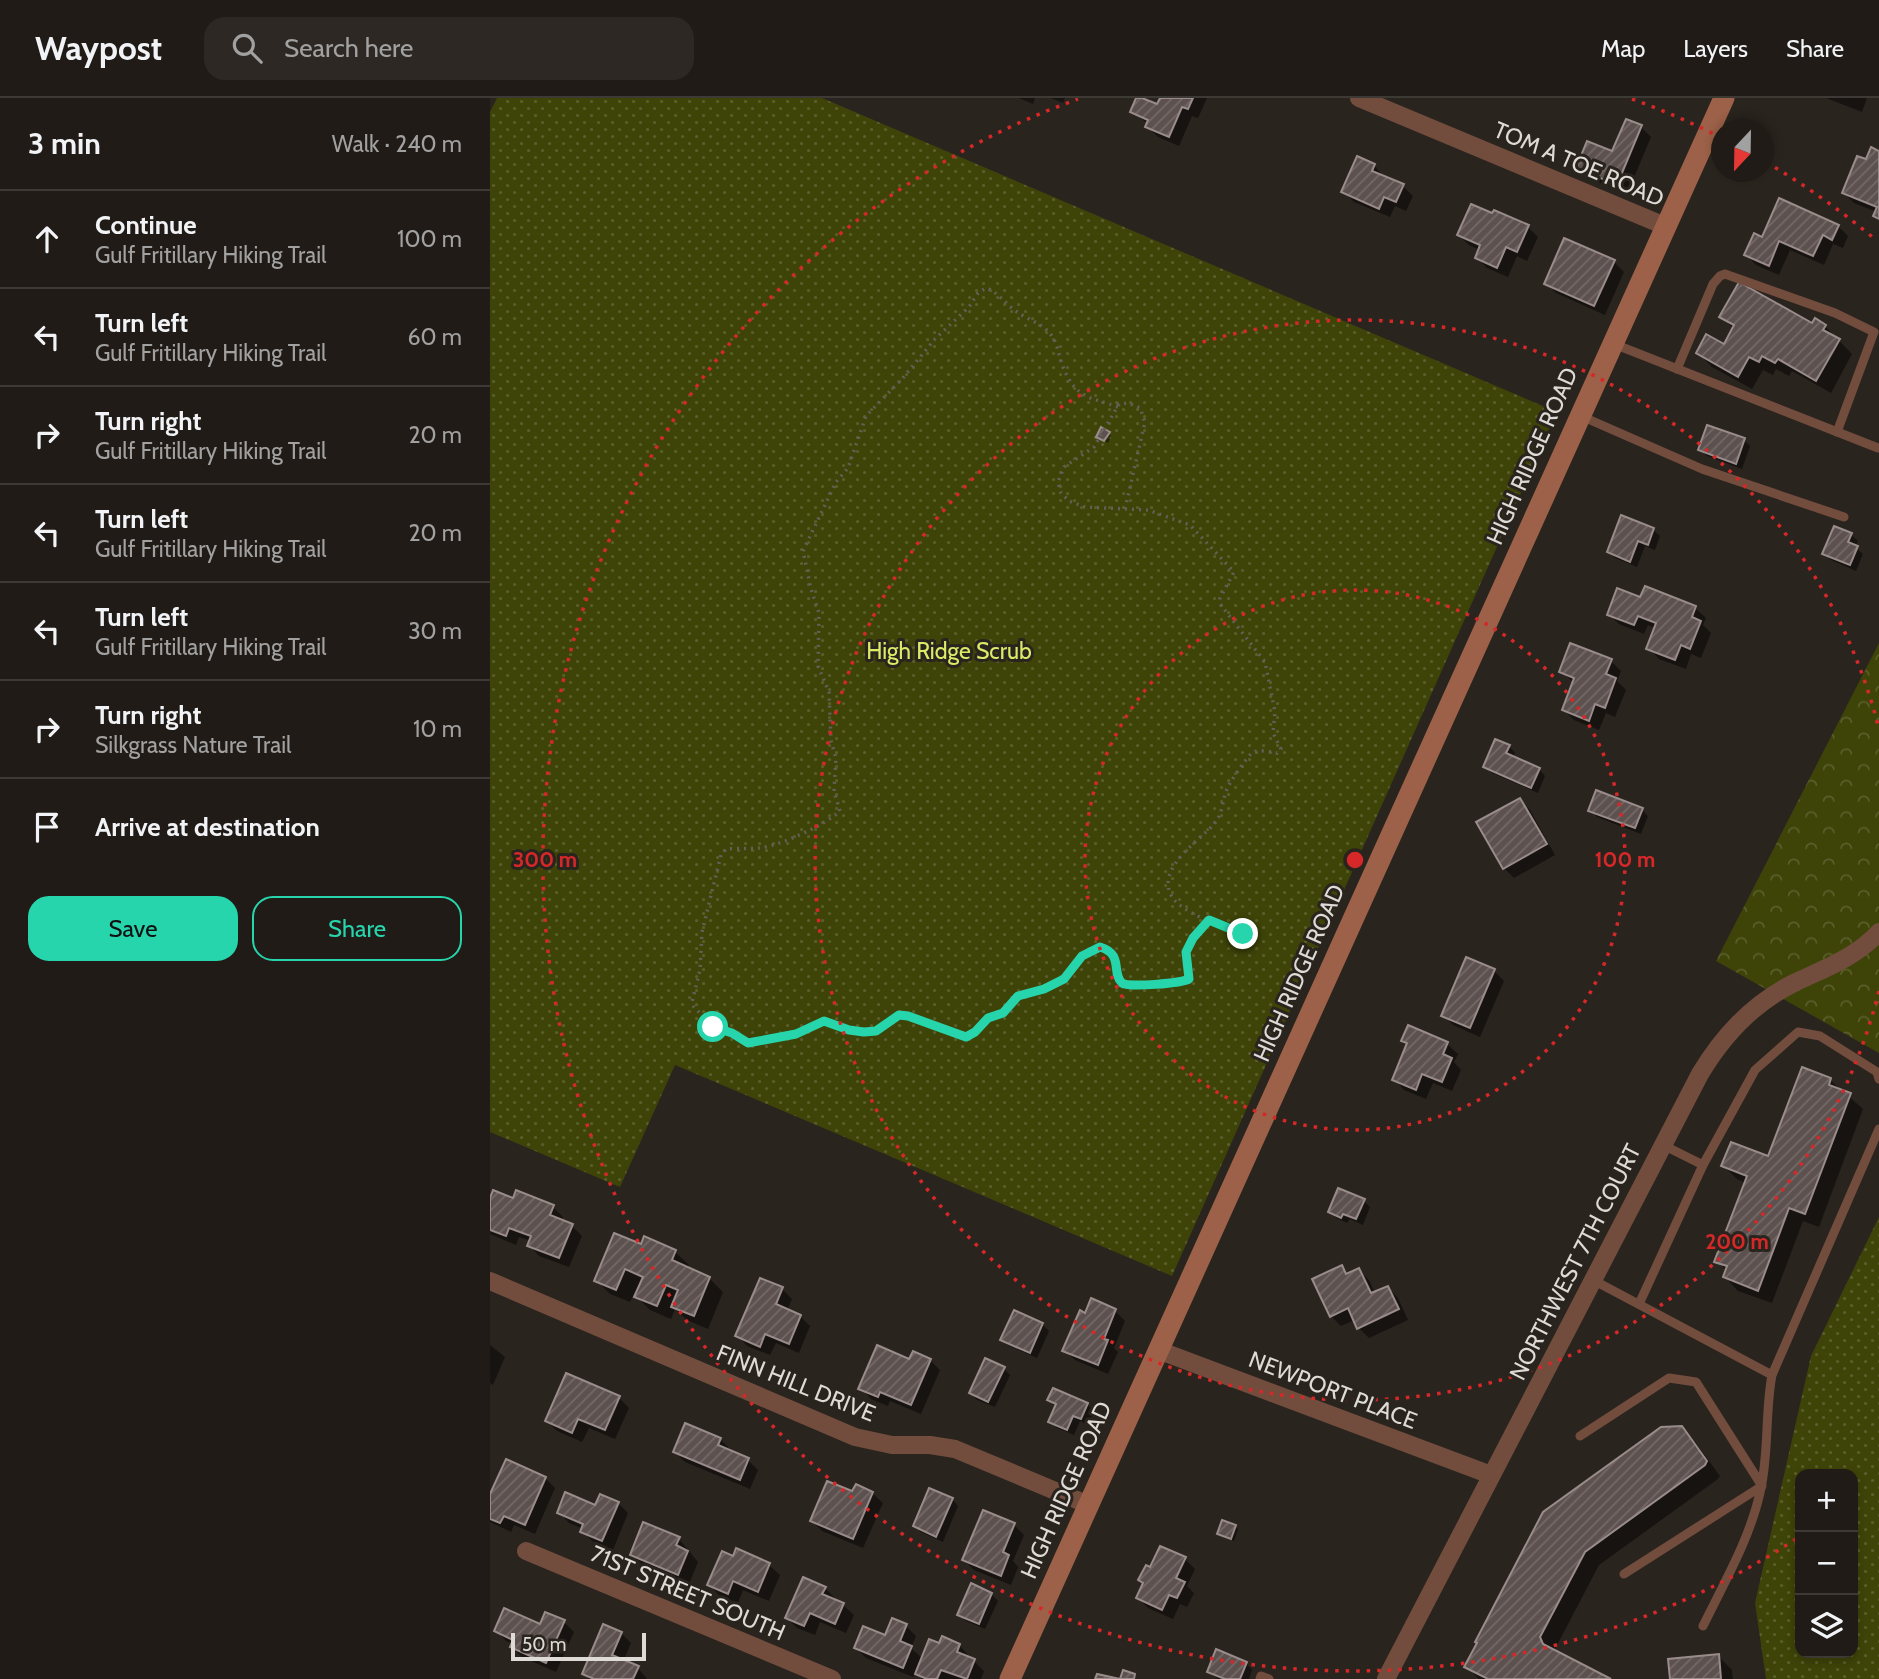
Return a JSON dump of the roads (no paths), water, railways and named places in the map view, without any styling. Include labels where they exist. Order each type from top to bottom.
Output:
[{"type":"street","name":"TOM A TOE ROAD","points":[[1359,98],[1665,226]]},
{"type":"street","name":"HIGH RIDGE ROAD","points":[[1010,1679],[1724,98]]},
{"type":"street","name":"NORTHWEST 7TH COURT","points":[[1390,1675],[1663,1145],[1716,1048],[1735,1025],[1769,997],[1835,965],[1860,950],[1879,932]]},
{"type":"street","name":"FINN HILL DRIVE","points":[[490,1281],[855,1437],[892,1446],[930,1445],[955,1449],[1088,1505]]},
{"type":"street","name":"NEWPORT PLACE","points":[[1158,1350],[1492,1475]]},
{"type":"street","name":"71ST STREET SOUTH","points":[[526,1551],[832,1679]]},
{"type":"lane","points":[[1677,369],[1713,284],[1720,276],[1726,274],[1835,313],[1874,332],[1837,432]]},
{"type":"lane","points":[[1612,343],[1878,448]]},
{"type":"lane","points":[[1579,416],[1702,469],[1844,517]]},
{"type":"lane","points":[[1639,1304],[1703,1165],[1755,1070],[1798,1032],[1821,1036],[1877,1072],[1879,1079]]},
{"type":"lane","points":[[1703,1626],[1749,1532],[1762,1486],[1772,1375],[1879,1129]]},
{"type":"lane","points":[[1663,1145],[1703,1165]]},
{"type":"lane","points":[[1593,1280],[1772,1375]]},
{"type":"lane","points":[[1580,1436],[1669,1378],[1696,1382],[1762,1486]]},
{"type":"lane","points":[[1624,1574],[1762,1486]]},
{"type":"lane","points":[[1260,1679],[1261,1676],[1269,1679]]},
{"type":"park label","name":"High Ridge Scrub","points":[[949,651]]}]
